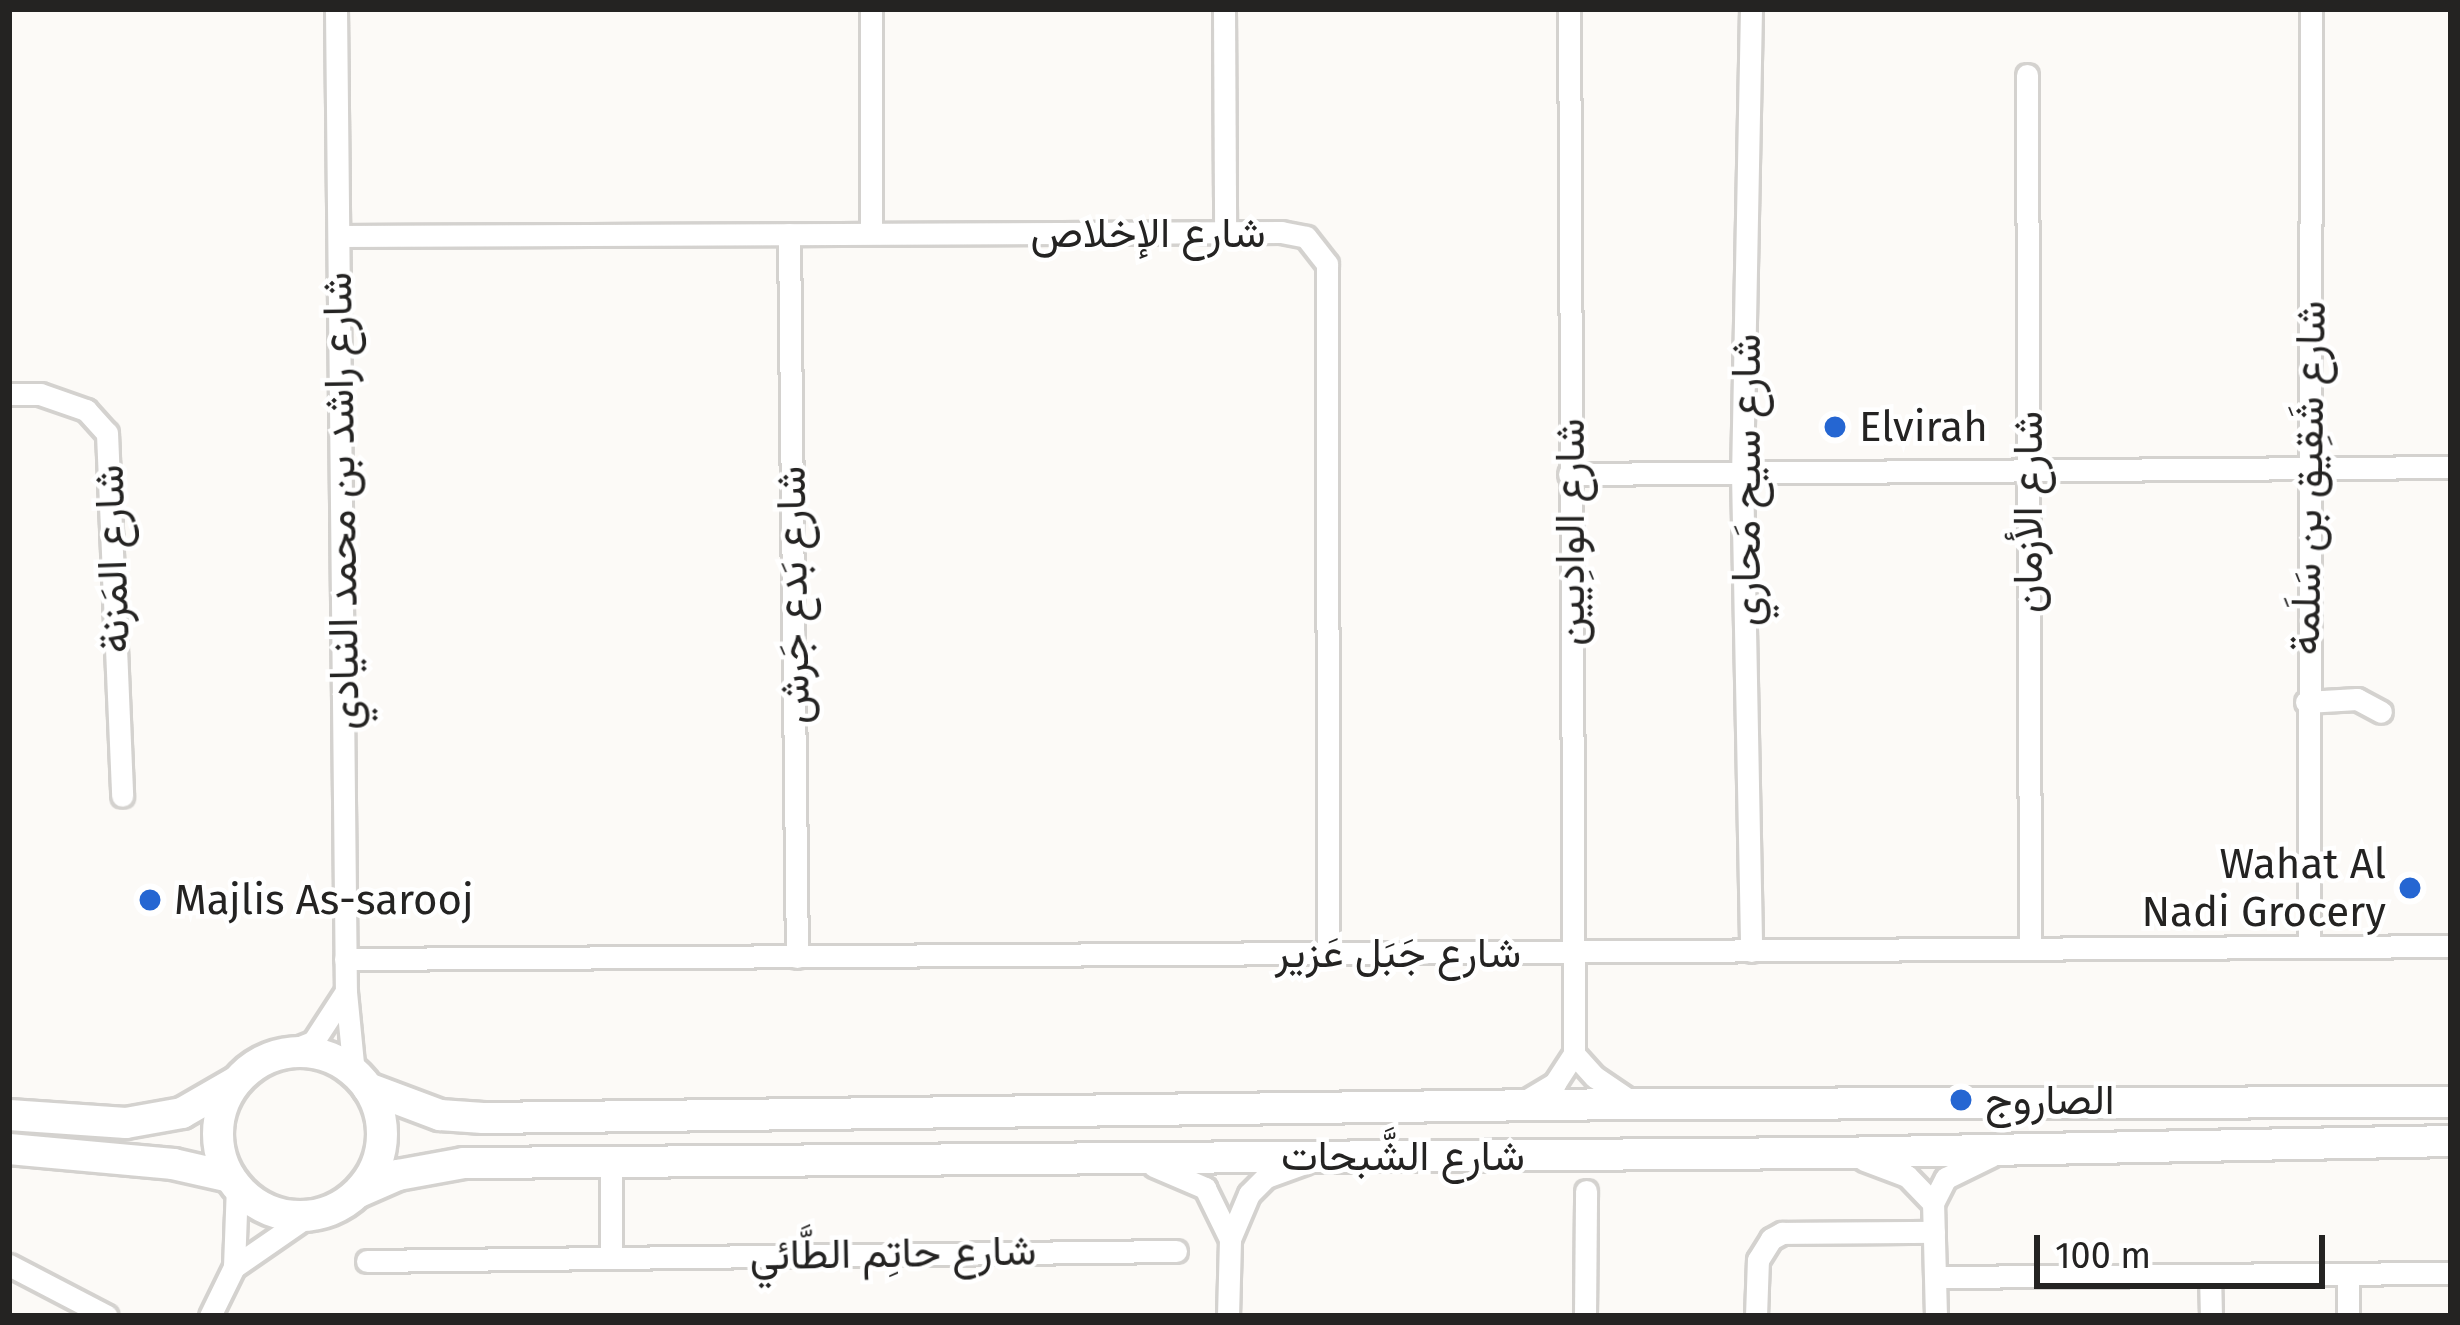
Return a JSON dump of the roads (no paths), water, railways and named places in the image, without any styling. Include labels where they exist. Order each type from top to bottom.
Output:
[{"type":"street","name":"شارع راشد بن محمد النيادي","points":[[336,9],[345,959],[361,1080]]},
{"type":"street","points":[[871,9],[872,233]]},
{"type":"street","points":[[1224,9],[1225,232]]},
{"type":"street","name":"شارع الوادِيين","points":[[1569,9],[1574,1054]]},
{"type":"street","name":"شارع سيح مَحاري","points":[[1751,9],[1742,472],[1751,951]]},
{"type":"street","name":"شارع شَقِيق بن سَلَمة","points":[[2309,947],[2311,9]]},
{"type":"street","name":"شارع الأزمان","points":[[2027,75],[2030,949]]},
{"type":"street","name":"شارع الإخلاص","points":[[339,236],[1225,232],[1306,237],[1327,264],[1328,953]]},
{"type":"street","name":"شارع بَدع جَرش","points":[[789,234],[797,956]]},
{"type":"street","name":"شارع المَزنة","points":[[9,394],[40,394],[86,410],[107,433],[122,796]]},
{"type":"street","points":[[1569,474],[2451,466]]},
{"type":"street","points":[[2306,702],[2357,699],[2381,712]]},
{"type":"street","name":"شارع جَبَل عَزير","points":[[345,959],[2451,946]]},
{"type":"street","points":[[9,1115],[126,1123],[182,1113],[256,1065],[313,1042],[346,992]]},
{"type":"street","points":[[234,1268],[308,1216],[344,1204],[359,1192],[376,1169],[382,1142],[380,1113],[361,1080],[320,1054],[280,1054]]},
{"type":"street","points":[[1516,1107],[1555,1083],[1574,1054],[1595,1077],[1636,1104]]},
{"type":"street","name":"شارع الشَّبحات","points":[[361,1080],[440,1115],[483,1118],[1636,1104],[2451,1102]]},
{"type":"street","points":[[210,1316],[234,1268],[233,1182],[218,1129],[236,1082]]},
{"type":"street","name":"شارع الشَّبحات","points":[[359,1192],[398,1174],[464,1162],[1834,1153],[2451,1141]]},
{"type":"street","points":[[9,1149],[173,1164],[233,1182],[257,1204],[281,1214],[308,1216]]},
{"type":"street","points":[[1936,1316],[1933,1203],[1946,1178],[2008,1149]]},
{"type":"street","points":[[1834,1153],[1907,1176],[1933,1203]]},
{"type":"street","points":[[1228,1316],[1230,1239],[1257,1184],[1325,1156]]},
{"type":"street","points":[[1120,1159],[1193,1179],[1212,1198],[1230,1239]]},
{"type":"street","points":[[611,1160],[611,1256]]},
{"type":"street","points":[[1585,1316],[1586,1191]]},
{"type":"street","points":[[1756,1316],[1759,1260],[1771,1239],[1782,1233],[1934,1232]]},
{"type":"street","name":"شارع حاتِم الطَّائي","points":[[367,1261],[1176,1251]]},
{"type":"street","points":[[9,1264],[107,1316]]},
{"type":"street","points":[[1936,1277],[2451,1273]]},
{"type":"street","points":[[2348,1274],[2348,1316]]},
{"type":"street","points":[[2210,1275],[2211,1316]]},
{"type":"place","name":"Elvirah","points":[[1835,427]]},
{"type":"place","name":"Wahat Al Nadi Grocery","points":[[2410,888]]},
{"type":"place","name":"Majlis As-sarooj","points":[[150,900]]},
{"type":"place","name":"الصاروج","points":[[1961,1100]]}]
